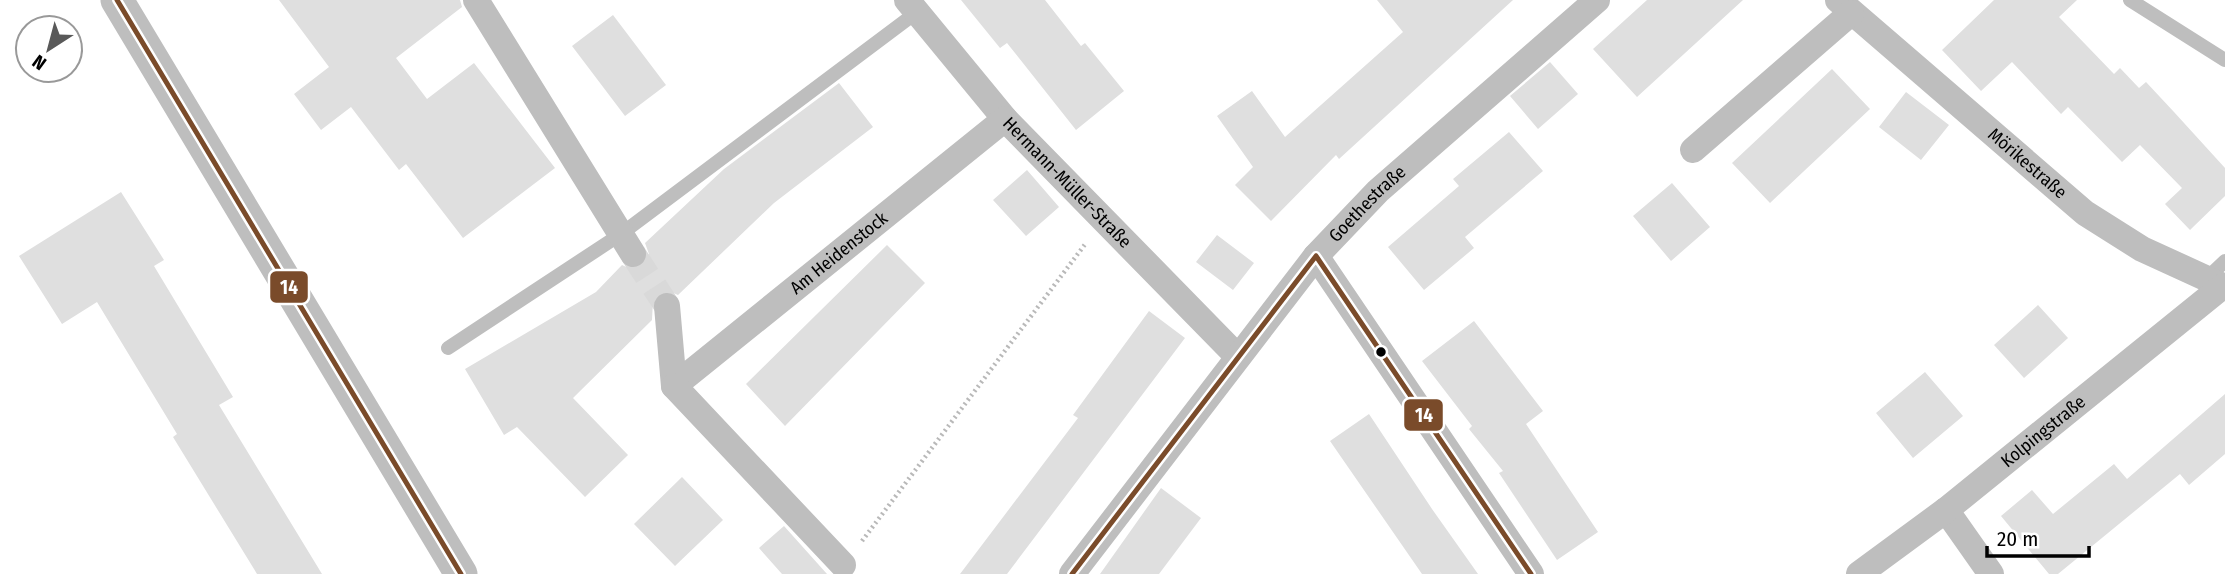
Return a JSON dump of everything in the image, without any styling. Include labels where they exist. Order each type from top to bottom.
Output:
[{"type":"street","points":[[117,0],[165,75],[461,574]]},
{"type":"street","points":[[477,0],[627,244]]},
{"type":"street","name":"Goethestraße","points":[[1072,574],[1316,256],[1378,191],[1597,0]]},
{"type":"street","name":"Hermann-Müller-Straße","points":[[912,6],[1005,119],[1238,357]]},
{"type":"street","name":"Mörikestraße","points":[[1693,150],[1845,6],[2085,214],[2142,249],[2220,278]]},
{"type":"street","name":"Am Heidenstock","points":[[674,386],[1005,119]]},
{"type":"street","points":[[1316,256],[1531,574]]},
{"type":"street","name":"Kolpingstraße","points":[[1859,574],[1946,510],[2220,278]]},
{"type":"street","points":[[667,306],[674,386],[844,565]]},
{"type":"street","points":[[1946,510],[1991,574]]},
{"type":"lane","points":[[2130,0],[2225,60]]},
{"type":"lane","points":[[448,348],[627,244],[912,6]]},
{"type":"path","points":[[844,565],[1105,222]]},
{"type":"building","points":[[279,0],[460,0],[462,7],[396,58],[427,99],[474,63],[555,168],[463,238],[406,164],[399,170],[351,107],[321,130],[294,94],[329,67]]},
{"type":"building","points":[[961,0],[1045,0],[1081,46],[1085,43],[1124,91],[1076,130],[1007,43],[1000,48]]},
{"type":"building","points":[[1377,0],[1513,0],[1339,159],[1336,155],[1271,221],[1235,185],[1253,167],[1217,116],[1252,91],[1285,137],[1403,32]]},
{"type":"building","points":[[1647,0],[1743,0],[1637,97],[1593,49]]},
{"type":"building","points":[[1994,0],[2077,0],[2059,17],[2114,74],[2120,68],[2139,88],[2146,82],[2174,112],[2225,168],[2225,196],[2190,230],[2165,204],[2182,188],[2140,145],[2122,162],[2068,107],[2061,114],[2012,62],[1981,91],[1942,50]]},
{"type":"building","points":[[613,15],[666,85],[625,116],[572,46]]},
{"type":"building","points":[[1550,62],[1578,94],[1538,129],[1510,96]]},
{"type":"building","points":[[1832,69],[1870,109],[1770,203],[1732,163]]},
{"type":"building","points":[[839,83],[873,127],[774,203],[678,295],[666,290],[657,294],[653,300],[652,320],[573,398],[628,455],[585,497],[517,427],[504,435],[465,369],[596,292],[622,265],[633,270],[642,267],[649,254],[645,243],[724,169]]},
{"type":"building","points":[[1906,92],[1949,125],[1921,160],[1879,127]]},
{"type":"building","points":[[1509,132],[1543,171],[1465,237],[1474,248],[1424,290],[1388,247],[1459,186],[1453,179]]},
{"type":"building","points":[[1027,170],[1059,207],[1026,236],[993,200]]},
{"type":"building","points":[[1672,183],[1710,227],[1671,261],[1633,216]]},
{"type":"building","points":[[121,192],[164,260],[154,266],[233,397],[219,405],[322,574],[257,574],[173,437],[177,434],[97,302],[62,324],[19,256]]},
{"type":"building","points":[[1217,235],[1254,263],[1233,290],[1196,262]]},
{"type":"building","points":[[887,245],[925,283],[785,426],[746,384]]},
{"type":"building","points":[[2038,305],[2068,338],[2024,378],[1994,345]]},
{"type":"building","points":[[1149,311],[1185,338],[1007,574],[960,574],[1078,418],[1073,415]]},
{"type":"building","points":[[1474,321],[1543,411],[1526,424],[1598,532],[1557,560],[1499,473],[1503,471],[1469,429],[1472,426],[1422,361]]},
{"type":"building","points":[[1925,372],[1963,416],[1913,458],[1876,413]]},
{"type":"building","points":[[2225,394],[2225,454],[2189,485],[2180,474],[2058,574],[2049,574],[2001,516],[2032,490],[2053,514],[2114,464],[2127,479]]},
{"type":"building","points":[[1369,414],[1478,574],[1422,574],[1330,441]]},
{"type":"building","points":[[682,477],[723,520],[675,566],[634,524]]},
{"type":"building","points":[[1161,488],[1201,518],[1159,574],[1100,574]]},
{"type":"building","points":[[784,526],[827,574],[782,574],[759,548]]},
{"type":"tunnel","points":[[633,254],[667,306]]},
{"type":"transit line","name":"14","points":[[117,0],[461,574]]},
{"type":"transit line","name":"14","points":[[1316,256],[1531,574]]},
{"type":"transit line","name":"14","points":[[1072,574],[1316,256]]}]
